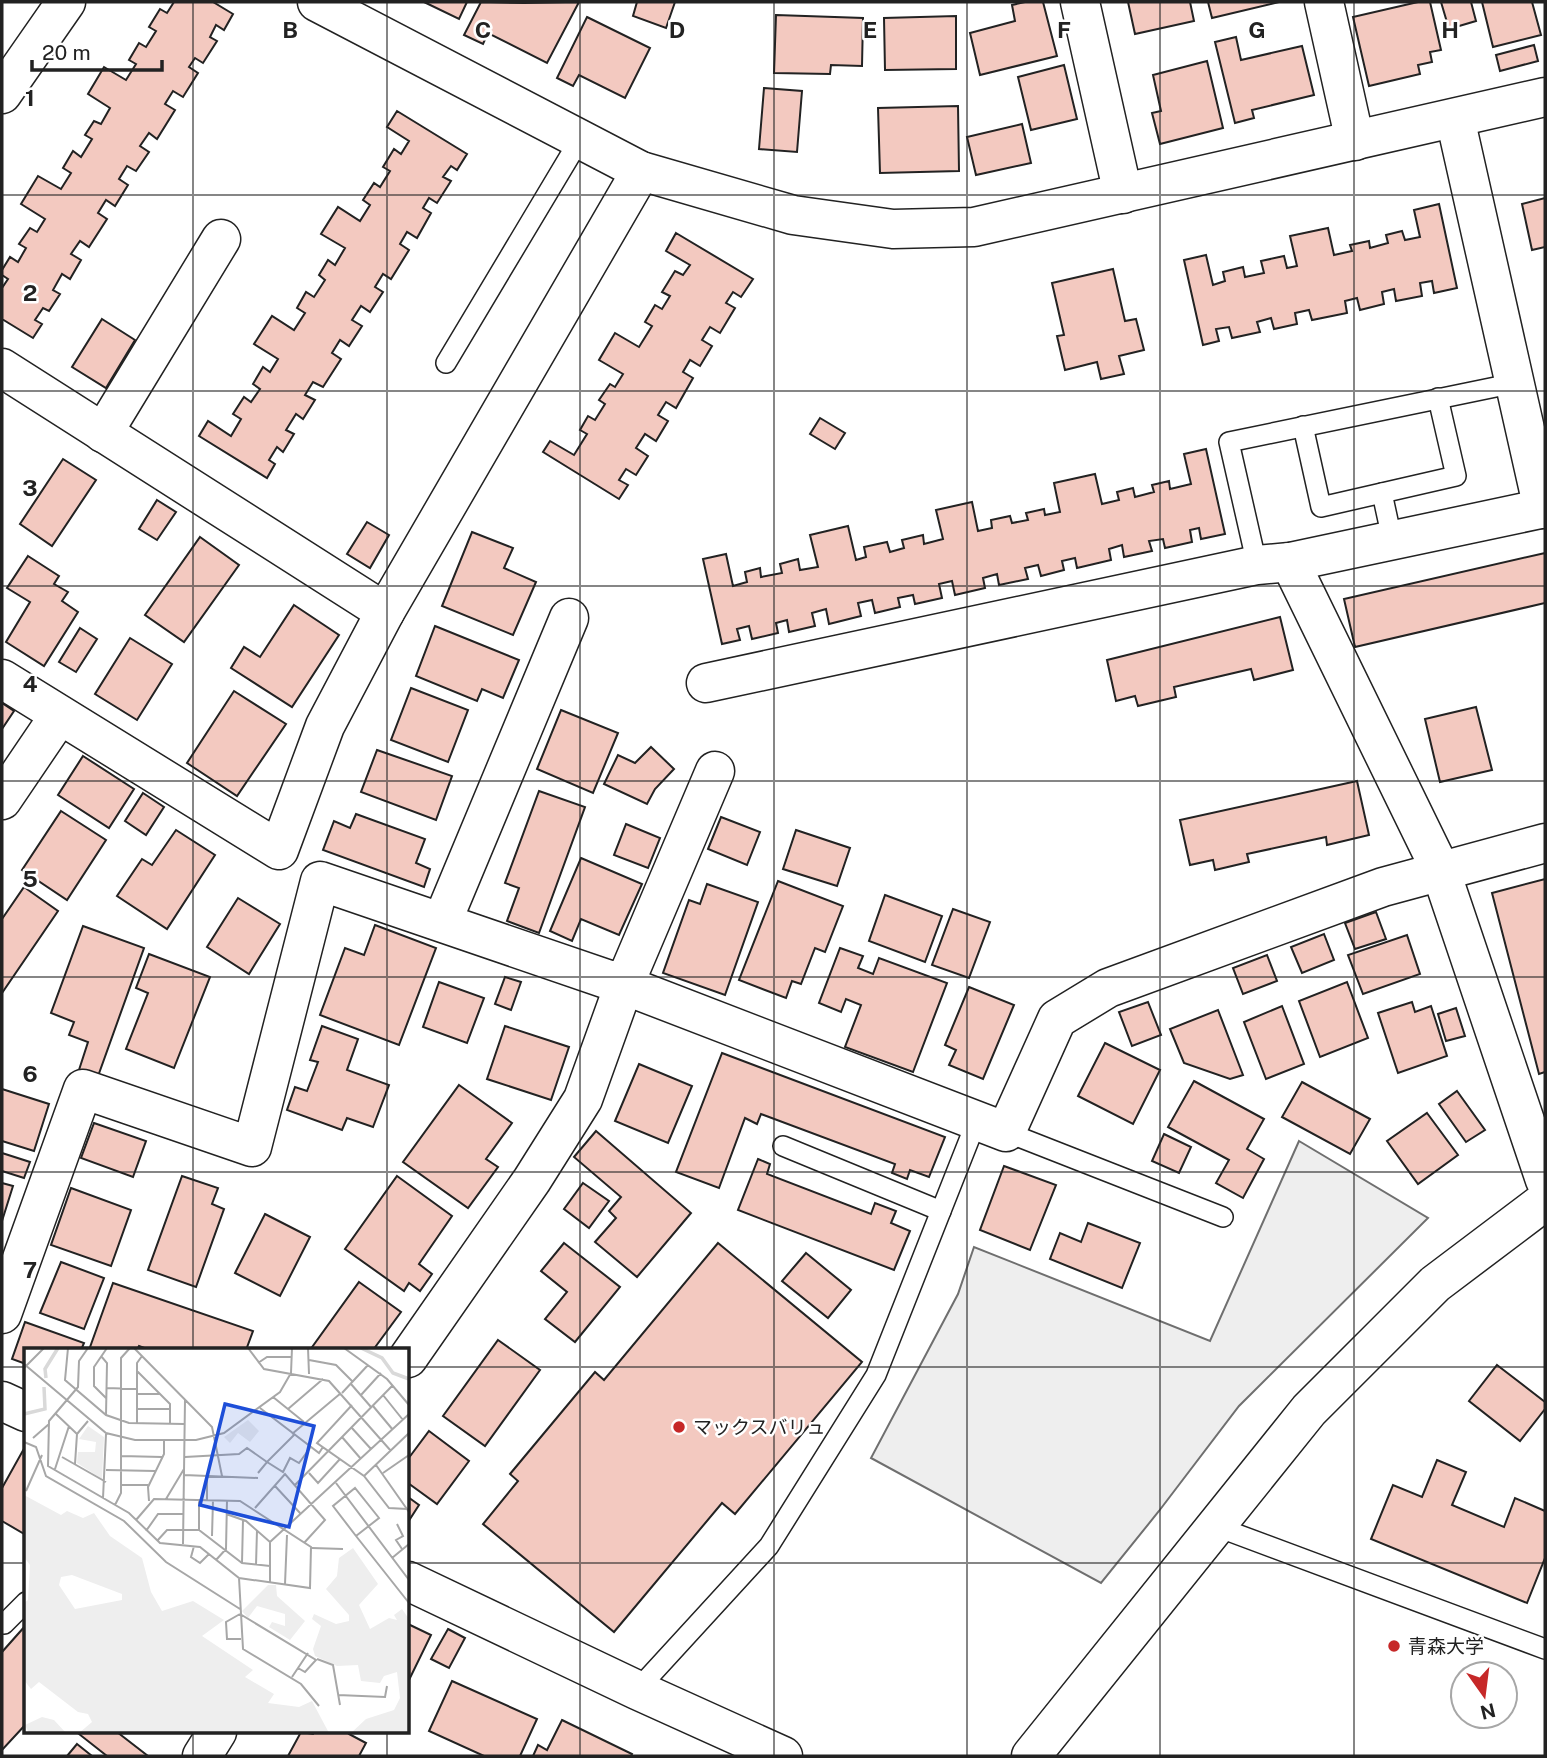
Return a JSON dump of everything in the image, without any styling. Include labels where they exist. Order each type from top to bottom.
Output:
[{"type":"street","points":[[2,94],[66,2]]},
{"type":"street","points":[[317,2],[642,171],[793,215],[893,229],[974,227],[1545,97]]},
{"type":"street","points":[[1080,2],[1123,194]]},
{"type":"street","points":[[1324,2],[1355,141]]},
{"type":"street","points":[[706,683],[1544,509],[1455,118]]},
{"type":"street","points":[[2,679],[279,850],[325,726],[385,612],[642,171]]},
{"type":"street","points":[[103,433],[221,239]]},
{"type":"street","points":[[2,368],[385,612]]},
{"type":"street","points":[[1274,564],[1440,869],[1545,1180]]},
{"type":"street","points":[[442,922],[569,618]]},
{"type":"street","points":[[2,800],[59,716]]},
{"type":"street","points":[[410,1355],[532,1180],[583,1098],[624,985],[715,771]]},
{"type":"street","points":[[2,1314],[83,1089],[252,1147],[320,881],[624,985],[991,1126],[1057,1019],[1108,988],[1383,887],[1440,869],[1545,843]]},
{"type":"street","points":[[1031,1756],[1310,1410],[1435,1284],[1545,1201]]},
{"type":"street","points":[[2,1401],[24,1411]]},
{"type":"street","points":[[410,1582],[783,1756]]},
{"type":"street","points":[[202,1756],[215,1734]]},
{"type":"lane","points":[[446,363],[580,139]]},
{"type":"lane","points":[[1274,564],[1229,442],[1515,383]]},
{"type":"lane","points":[[1304,426],[1321,507],[1456,476],[1438,398]]},
{"type":"lane","points":[[1382,493],[1392,539]]},
{"type":"lane","points":[[637,1690],[769,1546],[876,1375],[941,1211],[991,1126],[1223,1217]]},
{"type":"lane","points":[[783,1146],[941,1211]]},
{"type":"lane","points":[[1214,1526],[1545,1649]]},
{"type":"lane","points":[[4,1624],[24,1604]]},
{"type":"shaded area","points":[[1299,1141],[1428,1218],[1239,1406],[1101,1583],[871,1458],[958,1294],[974,1247],[1210,1341]]},
{"type":"building","points":[[174,2],[213,2],[233,14],[224,30],[216,25],[210,37],[217,41],[203,63],[195,58],[189,67],[198,73],[183,97],[173,91],[165,104],[175,110],[157,139],[149,133],[140,146],[149,152],[136,171],[127,166],[119,179],[128,185],[115,206],[106,200],[98,213],[107,219],[89,247],[80,241],[71,254],[81,260],[70,279],[62,274],[53,290],[60,294],[49,311],[43,308],[35,320],[42,324],[33,338],[2,319],[2,288],[8,279],[2,275],[2,270],[10,257],[18,262],[26,248],[19,244],[30,228],[37,232],[45,219],[21,204],[38,176],[61,189],[71,173],[63,168],[73,151],[81,157],[92,139],[85,135],[94,121],[101,124],[110,108],[88,94],[104,67],[126,80],[136,64],[129,60],[139,43],[146,47],[156,31],[149,27],[160,9],[167,13]]},
{"type":"building","points":[[424,2],[467,2],[459,19]]},
{"type":"building","points":[[481,2],[579,2],[547,63],[488,33],[483,44],[464,35]]},
{"type":"building","points":[[637,2],[675,2],[666,28],[633,16]]},
{"type":"building","points":[[1043,2],[1057,56],[980,75],[970,33],[1015,21],[1012,5]]},
{"type":"building","points":[[1128,2],[1190,2],[1194,21],[1135,34]]},
{"type":"building","points":[[1208,2],[1279,2],[1212,18]]},
{"type":"building","points":[[1418,2],[1430,2],[1441,50],[1430,52],[1432,62],[1418,65],[1420,74],[1369,86],[1353,17]]},
{"type":"building","points":[[1441,2],[1471,2],[1476,21],[1449,29]]},
{"type":"building","points":[[1482,2],[1532,2],[1541,35],[1493,47]]},
{"type":"building","points":[[776,15],[863,18],[862,66],[831,65],[830,74],[774,73]]},
{"type":"building","points":[[956,16],[956,69],[885,70],[884,18]]},
{"type":"building","points":[[587,17],[650,48],[625,98],[579,75],[573,86],[557,78]]},
{"type":"building","points":[[1236,37],[1241,60],[1302,46],[1314,95],[1252,110],[1254,118],[1235,123],[1215,42]]},
{"type":"building","points":[[1534,45],[1538,61],[1500,71],[1496,55]]},
{"type":"building","points":[[1207,61],[1223,128],[1160,144],[1152,113],[1161,111],[1153,75]]},
{"type":"building","points":[[1064,65],[1077,119],[1031,130],[1018,77]]},
{"type":"building","points":[[764,88],[802,91],[797,152],[759,149]]},
{"type":"building","points":[[958,106],[959,171],[880,173],[878,108]]},
{"type":"building","points":[[397,111],[467,154],[457,170],[451,166],[443,177],[451,181],[437,203],[429,198],[423,208],[431,213],[417,238],[407,232],[400,244],[409,250],[391,279],[383,274],[375,287],[383,292],[370,312],[361,306],[352,320],[362,326],[349,346],[340,340],[332,353],[341,359],[323,387],[313,382],[305,395],[315,400],[303,419],[296,414],[286,430],[294,434],[283,452],[277,447],[269,460],[275,464],[267,478],[199,436],[208,421],[231,436],[241,419],[233,414],[244,397],[251,402],[260,389],[253,384],[263,367],[270,372],[278,359],[254,344],[272,316],[294,330],[305,313],[297,308],[306,292],[314,297],[325,280],[319,275],[328,260],[335,265],[345,248],[321,234],[338,207],[360,221],[370,205],[363,200],[374,183],[380,187],[390,171],[383,167],[394,149],[401,154],[409,141],[387,127]]},
{"type":"building","points":[[1022,124],[1031,163],[976,175],[967,137]]},
{"type":"building","points":[[1545,198],[1545,247],[1532,250],[1522,204]]},
{"type":"building","points":[[1439,204],[1457,288],[1434,293],[1432,281],[1420,283],[1422,296],[1396,301],[1394,289],[1382,292],[1384,304],[1360,310],[1357,298],[1345,301],[1347,313],[1312,320],[1309,310],[1295,313],[1297,324],[1274,329],[1271,318],[1257,322],[1260,332],[1232,338],[1229,327],[1216,329],[1219,341],[1203,345],[1184,260],[1206,255],[1213,285],[1225,281],[1223,272],[1243,267],[1245,277],[1264,273],[1261,261],[1284,256],[1287,268],[1297,266],[1290,236],[1328,228],[1334,255],[1352,251],[1350,245],[1369,241],[1370,248],[1388,243],[1386,235],[1402,231],[1405,240],[1420,237],[1414,210]]},
{"type":"building","points":[[676,233],[753,279],[741,297],[733,292],[726,303],[735,308],[720,333],[710,327],[702,340],[712,346],[700,366],[690,360],[683,372],[693,378],[676,408],[666,402],[658,415],[668,421],[656,441],[645,434],[636,448],[648,456],[636,475],[626,469],[619,480],[628,485],[619,499],[543,452],[550,441],[574,455],[587,434],[580,430],[588,416],[595,420],[605,404],[599,400],[610,384],[615,387],[623,374],[599,360],[615,333],[639,347],[652,326],[645,322],[655,305],[662,309],[670,296],[662,292],[675,271],[683,275],[690,265],[666,251]]},
{"type":"building","points":[[1113,269],[1125,321],[1136,319],[1144,350],[1119,356],[1124,374],[1101,379],[1097,362],[1065,370],[1057,336],[1064,335],[1052,283]]},
{"type":"building","points":[[102,319],[135,340],[106,388],[72,367]]},
{"type":"building","points":[[820,418],[845,433],[835,449],[810,434]]},
{"type":"building","points":[[1206,449],[1225,534],[1201,539],[1199,528],[1190,530],[1192,542],[1165,548],[1163,539],[1149,541],[1152,551],[1124,557],[1122,545],[1109,549],[1111,560],[1077,568],[1075,558],[1062,561],[1064,570],[1041,576],[1038,565],[1025,568],[1028,579],[999,585],[997,574],[983,578],[985,588],[955,595],[952,581],[939,584],[942,598],[915,604],[913,595],[898,598],[900,607],[875,613],[872,600],[858,603],[861,616],[829,624],[826,609],[812,613],[815,626],[789,632],[787,620],[776,623],[778,633],[752,639],[749,626],[737,629],[740,640],[722,644],[703,559],[726,554],[733,586],[747,582],[745,572],[760,568],[761,577],[782,573],[780,564],[798,559],[800,570],[818,567],[810,535],[848,526],[856,560],[866,557],[864,547],[887,542],[890,552],[904,548],[902,540],[923,535],[924,544],[943,539],[936,510],[972,502],[978,531],[992,528],[991,520],[1010,516],[1012,523],[1028,520],[1026,513],[1044,509],[1045,515],[1060,512],[1054,483],[1095,474],[1102,504],[1119,500],[1117,492],[1133,488],[1135,497],[1154,492],[1152,485],[1169,481],[1170,489],[1191,484],[1184,454]]},
{"type":"building","points":[[63,459],[96,480],[52,546],[20,524]]},
{"type":"building","points":[[157,500],[176,512],[157,540],[139,529]]},
{"type":"building","points":[[367,522],[389,535],[370,568],[347,554]]},
{"type":"building","points":[[472,532],[513,548],[504,568],[536,582],[513,635],[442,606]]},
{"type":"building","points":[[200,537],[239,565],[184,642],[145,615]]},
{"type":"building","points":[[1545,553],[1545,603],[1355,647],[1344,599]]},
{"type":"building","points":[[28,556],[59,576],[54,584],[68,592],[62,601],[78,612],[44,666],[6,642],[30,602],[7,588]]},
{"type":"building","points":[[294,605],[339,635],[292,707],[231,668],[244,647],[260,657]]},
{"type":"building","points":[[1280,617],[1293,670],[1254,680],[1251,669],[1174,687],[1176,697],[1138,706],[1135,696],[1116,701],[1107,660]]},
{"type":"building","points":[[435,626],[519,660],[503,698],[482,689],[477,701],[416,676]]},
{"type":"building","points":[[80,628],[97,639],[76,672],[59,662]]},
{"type":"building","points":[[130,638],[172,664],[137,720],[95,694]]},
{"type":"building","points":[[411,688],[468,710],[448,762],[391,740]]},
{"type":"building","points":[[234,691],[286,724],[237,796],[187,763]]},
{"type":"building","points":[[2,703],[14,711],[2,729]]},
{"type":"building","points":[[1476,707],[1492,770],[1440,782],[1425,719]]},
{"type":"building","points":[[561,710],[618,733],[593,793],[537,769]]},
{"type":"building","points":[[651,747],[674,769],[655,789],[647,804],[604,784],[618,755],[635,763]]},
{"type":"building","points":[[377,750],[452,776],[436,820],[361,792]]},
{"type":"building","points":[[83,756],[134,789],[109,828],[58,795]]},
{"type":"building","points":[[1357,781],[1369,835],[1327,845],[1326,837],[1247,854],[1249,862],[1215,870],[1213,860],[1190,865],[1180,820]]},
{"type":"building","points":[[539,791],[585,807],[539,933],[507,921],[519,888],[505,883]]},
{"type":"building","points":[[143,793],[164,807],[146,835],[125,821]]},
{"type":"building","points":[[61,811],[106,840],[67,900],[22,870]]},
{"type":"building","points":[[356,814],[425,839],[416,863],[430,869],[424,887],[323,850],[334,821],[350,828]]},
{"type":"building","points":[[721,817],[760,832],[747,865],[708,849]]},
{"type":"building","points":[[626,824],[660,838],[648,868],[614,855]]},
{"type":"building","points":[[176,830],[215,855],[167,929],[117,896],[142,859],[152,865]]},
{"type":"building","points":[[796,830],[850,848],[837,886],[783,869]]},
{"type":"building","points":[[581,858],[642,884],[619,935],[581,919],[572,941],[550,931]]},
{"type":"building","points":[[1545,879],[1545,1072],[1539,1074],[1492,893]]},
{"type":"building","points":[[778,881],[843,906],[825,952],[815,948],[801,984],[792,981],[786,998],[739,980]]},
{"type":"building","points":[[707,884],[758,902],[725,995],[663,973],[689,900],[700,904]]},
{"type":"building","points":[[24,887],[58,911],[2,993],[2,919]]},
{"type":"building","points":[[885,895],[942,916],[925,962],[869,941]]},
{"type":"building","points":[[238,898],[280,924],[249,974],[207,947]]},
{"type":"building","points":[[953,909],[990,922],[969,978],[932,965]]},
{"type":"building","points":[[1376,912],[1386,939],[1355,949],[1345,923]]},
{"type":"building","points":[[375,925],[436,948],[399,1045],[320,1015],[345,948],[364,955]]},
{"type":"building","points":[[83,926],[144,948],[97,1079],[78,1073],[88,1042],[69,1035],[74,1022],[51,1013]]},
{"type":"building","points":[[1324,934],[1334,960],[1302,973],[1291,947]]},
{"type":"building","points":[[1407,935],[1420,974],[1363,994],[1348,955]]},
{"type":"building","points":[[840,948],[863,956],[858,968],[873,974],[879,958],[947,983],[913,1072],[845,1047],[861,1005],[846,999],[841,1012],[819,1003]]},
{"type":"building","points":[[149,954],[210,977],[174,1068],[126,1049],[148,993],[136,988]]},
{"type":"building","points":[[1267,955],[1277,981],[1243,994],[1233,968]]},
{"type":"building","points":[[505,977],[521,982],[511,1010],[495,1004]]},
{"type":"building","points":[[439,982],[484,998],[467,1043],[423,1027]]},
{"type":"building","points":[[1347,982],[1368,1038],[1320,1057],[1299,1001]]},
{"type":"building","points":[[969,987],[1014,1005],[983,1079],[949,1065],[956,1050],[945,1045]]},
{"type":"building","points":[[1148,1002],[1161,1035],[1132,1046],[1119,1012]]},
{"type":"building","points":[[1412,1002],[1415,1012],[1431,1006],[1447,1056],[1398,1073],[1378,1013]]},
{"type":"building","points":[[1282,1006],[1304,1064],[1266,1079],[1244,1022]]},
{"type":"building","points":[[1456,1008],[1465,1036],[1446,1041],[1438,1014]]},
{"type":"building","points":[[1218,1010],[1243,1075],[1230,1079],[1184,1063],[1170,1029]]},
{"type":"building","points":[[322,1026],[358,1039],[347,1070],[389,1085],[373,1127],[347,1118],[342,1130],[287,1110],[295,1087],[307,1091],[318,1062],[310,1060]]},
{"type":"building","points":[[505,1026],[569,1047],[551,1100],[487,1079]]},
{"type":"building","points":[[1105,1043],[1160,1070],[1133,1124],[1078,1096]]},
{"type":"building","points":[[722,1053],[945,1137],[929,1177],[910,1170],[907,1179],[892,1173],[895,1164],[761,1114],[757,1124],[745,1118],[719,1188],[676,1172]]},
{"type":"building","points":[[639,1064],[692,1086],[668,1143],[615,1121]]},
{"type":"building","points":[[1194,1081],[1264,1119],[1247,1149],[1264,1159],[1243,1198],[1216,1183],[1229,1160],[1168,1127]]},
{"type":"building","points":[[1302,1082],[1370,1119],[1350,1154],[1282,1117]]},
{"type":"building","points":[[459,1085],[512,1123],[486,1159],[498,1167],[468,1208],[403,1162]]},
{"type":"building","points":[[2,1089],[49,1104],[34,1151],[2,1141]]},
{"type":"building","points":[[1457,1091],[1485,1130],[1466,1142],[1439,1104]]},
{"type":"building","points":[[1427,1113],[1458,1155],[1418,1184],[1387,1141]]},
{"type":"building","points":[[94,1123],[146,1141],[133,1177],[81,1158]]},
{"type":"building","points":[[596,1131],[691,1213],[637,1277],[595,1242],[616,1218],[609,1211],[621,1197],[574,1157]]},
{"type":"building","points":[[1164,1134],[1191,1147],[1179,1173],[1152,1161]]},
{"type":"building","points":[[2,1153],[30,1162],[24,1178],[2,1171]]},
{"type":"building","points":[[758,1159],[770,1164],[767,1174],[871,1214],[875,1203],[896,1211],[891,1223],[910,1231],[894,1270],[738,1210]]},
{"type":"building","points":[[1004,1166],[1056,1185],[1030,1250],[980,1230]]},
{"type":"building","points":[[182,1176],[218,1188],[212,1204],[224,1209],[196,1287],[148,1270]]},
{"type":"building","points":[[397,1176],[452,1216],[419,1264],[432,1274],[420,1291],[409,1283],[404,1291],[345,1249]]},
{"type":"building","points":[[2,1183],[13,1186],[2,1221]]},
{"type":"building","points":[[583,1183],[609,1201],[589,1228],[564,1209]]},
{"type":"building","points":[[71,1188],[131,1210],[111,1266],[51,1245]]},
{"type":"building","points":[[265,1214],[310,1237],[280,1296],[235,1273]]},
{"type":"building","points":[[1088,1223],[1140,1243],[1122,1288],[1050,1259],[1060,1233],[1081,1242]]},
{"type":"building","points":[[564,1243],[620,1287],[575,1342],[545,1319],[567,1292],[541,1271]]},
{"type":"building","name":"マックスバリュ","points":[[718,1243],[862,1362],[735,1514],[722,1503],[614,1632],[483,1524],[518,1481],[510,1474],[595,1372],[604,1380]]},
{"type":"building","points":[[806,1253],[851,1290],[828,1318],[782,1281]]},
{"type":"building","points":[[61,1262],[104,1278],[84,1329],[40,1313]]},
{"type":"building","points":[[359,1282],[401,1312],[374,1348],[311,1348]]},
{"type":"building","points":[[113,1283],[253,1331],[247,1348],[90,1348]]},
{"type":"building","points":[[25,1322],[84,1343],[82,1348],[24,1348],[24,1363],[12,1359]]},
{"type":"building","points":[[498,1340],[540,1370],[485,1446],[443,1416]]},
{"type":"building","points":[[1497,1365],[1545,1402],[1545,1409],[1520,1441],[1469,1401]]},
{"type":"building","points":[[429,1431],[469,1461],[437,1504],[410,1484],[410,1456]]},
{"type":"building","points":[[24,1449],[24,1534],[2,1521],[2,1488]]},
{"type":"building","points":[[1437,1460],[1466,1472],[1452,1505],[1504,1527],[1515,1498],[1545,1511],[1545,1558],[1527,1603],[1371,1539],[1393,1485],[1422,1497]]},
{"type":"building","points":[[410,1498],[419,1505],[410,1519]]},
{"type":"building","points":[[410,1625],[431,1635],[410,1678]]},
{"type":"building","points":[[24,1627],[24,1726],[2,1750],[2,1652]]},
{"type":"building","points":[[448,1629],[465,1638],[449,1668],[431,1659]]},
{"type":"building","points":[[452,1681],[537,1719],[520,1756],[484,1756],[429,1731]]},
{"type":"building","points":[[562,1720],[632,1754],[631,1756],[533,1756],[538,1745],[547,1750]]},
{"type":"building","points":[[79,1734],[120,1734],[148,1756],[107,1756]]},
{"type":"building","points":[[300,1734],[349,1734],[366,1743],[359,1756],[288,1756]]},
{"type":"building","points":[[77,1744],[92,1756],[67,1756]]},
{"type":"place","name":"マックスバリュ","points":[[679,1427]]},
{"type":"place","name":"青森大学","points":[[1394,1646]]}]
